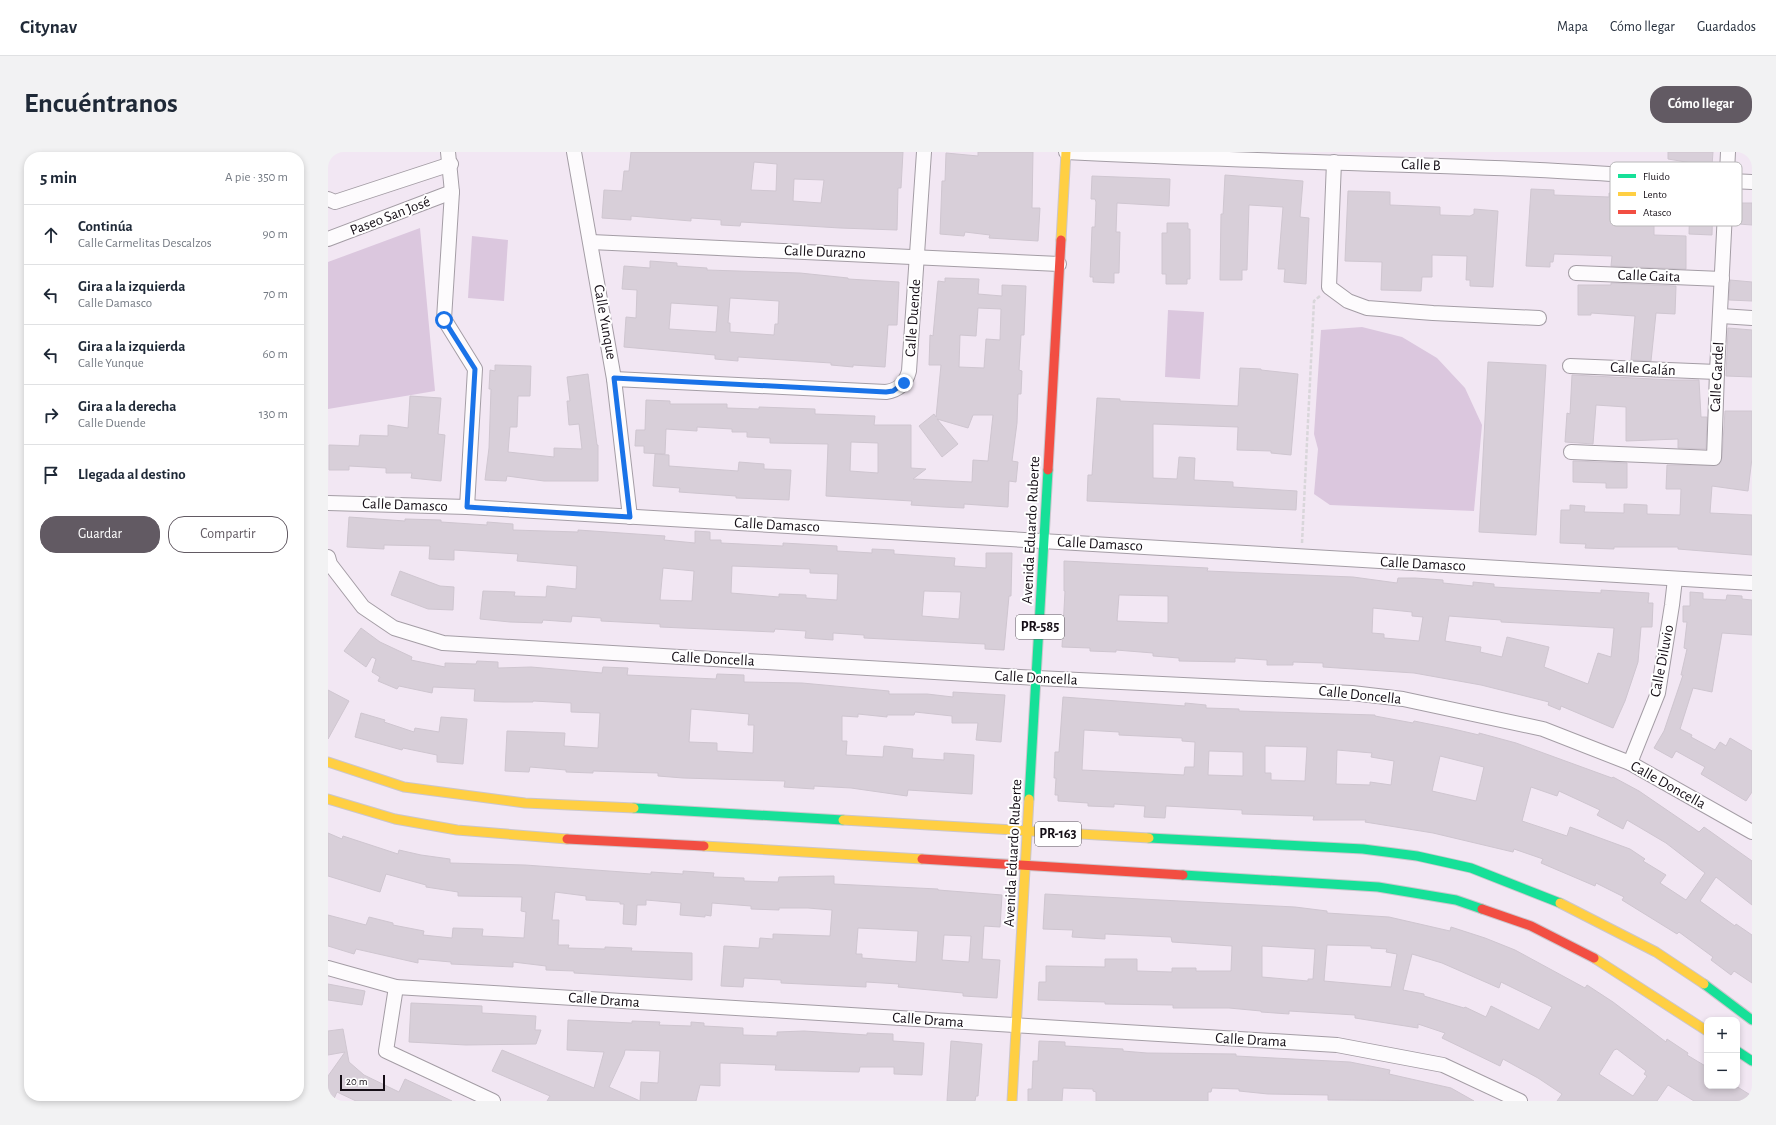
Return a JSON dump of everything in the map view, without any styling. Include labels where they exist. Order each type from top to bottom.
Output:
[{"type":"main road","name":"Avenida Eduardo Ruberte","points":[[1012,1101],[1029,832],[1045,541],[1050,408],[1066,152]]},
{"type":"main road","name":"PR-163","points":[[328,762],[404,787],[524,803],[727,813],[1029,832],[1363,849],[1412,855],[1470,868],[1523,888],[1590,917],[1657,952],[1752,1020]]},
{"type":"main road","name":"PR-163","points":[[328,799],[395,820],[457,830],[533,838],[1378,887],[1456,900],[1531,926],[1606,964],[1704,1029]]},
{"type":"main road","points":[[1740,1053],[1752,1061]]},
{"type":"street","name":"Calle Yunque","points":[[574,152],[614,378],[630,517]]},
{"type":"street","name":"Calle Duende","points":[[614,378],[893,391],[904,383],[909,371],[924,152]]},
{"type":"street","name":"Calle B","points":[[1066,152],[1203,159],[1334,162],[1411,159],[1520,169],[1610,174]]},
{"type":"street","name":"Calle Gardel","points":[[1728,152],[1728,162]]},
{"type":"street","points":[[328,199],[335,202],[450,158],[452,192],[444,320],[475,369],[467,507]]},
{"type":"street","points":[[1334,162],[1330,287],[1348,301],[1367,308],[1433,314],[1539,318]]},
{"type":"street","name":"Calle B","points":[[1742,182],[1752,182]]},
{"type":"street","name":"Paseo San José","points":[[328,239],[452,192]]},
{"type":"street","name":"Calle Gardel","points":[[1571,452],[1714,458],[1716,372],[1721,316],[1725,226]]},
{"type":"street","name":"Calle Durazno","points":[[591,242],[917,256],[1059,264]]},
{"type":"street","name":"Calle Gaita","points":[[1576,273],[1722,279]]},
{"type":"street","points":[[1721,316],[1752,318]]},
{"type":"street","name":"Calle Galán","points":[[1570,366],[1716,372]]},
{"type":"street","name":"Calle Damasco","points":[[328,503],[467,507],[1752,583]]},
{"type":"street","name":"Calle Doncella","points":[[328,557],[330,564],[363,607],[394,628],[443,643],[1037,678],[1352,693],[1403,699],[1543,728],[1630,763],[1752,832]]},
{"type":"street","name":"Calle Diluvio","points":[[1630,763],[1658,693],[1675,579]]},
{"type":"street","name":"Calle Drama","points":[[328,968],[396,988],[1337,1045],[1443,1065],[1520,1101]]},
{"type":"street","points":[[396,988],[386,1051],[493,1101]]},
{"type":"path","points":[[1302,543],[1314,301],[1330,287]]},
{"type":"shaded area","points":[[420,228],[435,391],[328,409],[328,262]]},
{"type":"shaded area","points":[[472,236],[508,240],[504,301],[468,298]]},
{"type":"shaded area","points":[[1168,310],[1204,312],[1200,379],[1165,377]]},
{"type":"shaded area","points":[[1362,327],[1402,337],[1437,358],[1465,388],[1482,425],[1474,511],[1330,505],[1314,494],[1318,449],[1314,434],[1321,330]]},
{"type":"building","points":[[631,152],[903,152],[901,188],[898,188],[897,230],[741,222],[740,226],[721,225],[721,220],[691,218],[691,221],[631,216],[631,220],[602,218],[604,190],[622,191],[624,171],[629,171]],"holes":[[[754,162],[777,164],[776,191],[751,190]],[[794,179],[824,180],[821,203],[793,201]]]},
{"type":"building","points":[[978,152],[1033,152],[1032,208],[1040,208],[1038,241],[989,238],[990,235],[965,232],[964,236],[940,234],[942,181],[945,181],[946,153],[978,156]]},
{"type":"building","points":[[1668,152],[1713,152],[1712,162],[1686,162],[1668,159]]},
{"type":"building","points":[[1225,175],[1303,181],[1300,217],[1309,218],[1306,284],[1284,282],[1285,269],[1278,269],[1283,207],[1249,205],[1247,270],[1242,270],[1242,280],[1220,280],[1221,214],[1223,214]]},
{"type":"building","points":[[1092,176],[1170,179],[1169,206],[1117,203],[1116,232],[1120,232],[1119,273],[1114,273],[1114,283],[1093,282],[1093,277],[1090,277],[1092,227],[1095,227],[1096,202],[1095,199],[1091,199]]},
{"type":"building","points":[[1531,189],[1554,190],[1554,195],[1609,197],[1610,193],[1610,226],[1654,226],[1654,235],[1686,236],[1686,269],[1611,266],[1612,256],[1554,254],[1553,262],[1550,262],[1550,267],[1526,266]]},
{"type":"building","points":[[1348,191],[1390,192],[1390,205],[1440,207],[1440,215],[1470,216],[1474,214],[1474,209],[1498,211],[1493,287],[1470,286],[1470,280],[1466,280],[1467,256],[1432,255],[1432,277],[1422,277],[1421,291],[1381,290],[1382,262],[1345,261]]},
{"type":"building","points":[[1742,203],[1752,203],[1752,225],[1742,224]]},
{"type":"building","points":[[1167,223],[1188,223],[1188,229],[1190,229],[1190,279],[1187,279],[1187,284],[1166,284],[1166,274],[1162,274],[1162,233],[1167,233]]},
{"type":"building","points":[[1689,226],[1712,226],[1712,235],[1689,234]]},
{"type":"building","points":[[650,261],[677,263],[677,266],[707,268],[707,270],[800,273],[848,279],[899,282],[897,325],[888,325],[885,367],[853,365],[853,367],[831,365],[831,363],[738,357],[738,361],[715,359],[715,355],[624,347],[626,317],[636,318],[637,290],[622,289],[624,266],[650,268]],"holes":[[[730,298],[779,301],[778,324],[775,324],[774,335],[730,332],[730,323],[728,323]],[[671,303],[718,306],[716,332],[669,329]]]},
{"type":"building","points":[[945,278],[979,279],[978,294],[1002,296],[1002,285],[1026,286],[1024,335],[1021,335],[1019,370],[1022,371],[1021,394],[1018,394],[1017,423],[1012,461],[1018,462],[1016,482],[1009,481],[1008,507],[964,504],[964,508],[943,507],[911,505],[912,501],[826,496],[828,444],[770,443],[770,438],[747,437],[747,432],[732,432],[732,429],[697,427],[697,431],[666,429],[665,454],[644,453],[644,446],[635,446],[636,430],[645,430],[646,400],[670,401],[670,404],[727,404],[727,408],[759,409],[759,407],[815,409],[815,414],[875,416],[874,425],[911,425],[911,468],[926,469],[913,479],[972,482],[973,460],[988,461],[993,415],[973,415],[968,428],[937,419],[958,444],[942,457],[919,426],[934,414],[936,417],[941,365],[929,365],[930,335],[933,336],[938,281],[945,282]],"holes":[[[978,308],[1001,309],[1000,340],[986,339],[984,368],[959,367],[960,335],[976,336]],[[851,442],[878,443],[878,473],[850,471]]]},
{"type":"building","points":[[1730,280],[1752,282],[1752,301],[1729,300]]},
{"type":"building","points":[[1611,283],[1676,286],[1675,314],[1656,313],[1651,361],[1631,360],[1635,316],[1591,313],[1591,315],[1578,315],[1578,285],[1611,285]]},
{"type":"building","points":[[1728,328],[1752,330],[1752,377],[1726,376]]},
{"type":"building","points":[[1488,362],[1546,365],[1536,535],[1479,532]]},
{"type":"building","points":[[495,365],[531,366],[530,396],[518,396],[517,427],[510,427],[508,452],[554,457],[554,448],[582,449],[579,424],[569,425],[567,401],[570,401],[567,377],[588,374],[598,445],[598,481],[544,481],[507,476],[506,481],[485,480],[489,448],[491,389],[489,389],[490,370],[495,371]]},
{"type":"building","points":[[1240,368],[1298,374],[1291,455],[1271,453],[1271,451],[1237,450],[1238,427],[1153,424],[1153,478],[1177,479],[1179,457],[1195,458],[1194,480],[1233,482],[1233,487],[1297,491],[1296,510],[1087,501],[1088,475],[1092,475],[1097,398],[1120,399],[1120,401],[1238,406]]},
{"type":"building","points":[[1572,375],[1699,380],[1701,417],[1707,417],[1706,449],[1678,448],[1678,439],[1626,441],[1626,407],[1596,405],[1593,444],[1565,442],[1567,413],[1570,414]]},
{"type":"building","points":[[410,396],[441,398],[438,434],[445,435],[441,481],[411,478],[412,473],[386,473],[386,468],[349,466],[349,470],[329,470],[329,445],[359,446],[360,435],[388,436],[388,425],[408,428]]},
{"type":"building","points":[[1725,411],[1752,411],[1752,458],[1748,491],[1712,486],[1710,513],[1752,515],[1752,555],[1678,549],[1678,547],[1614,547],[1614,549],[1585,548],[1586,544],[1560,543],[1561,510],[1570,510],[1570,505],[1585,506],[1584,512],[1624,513],[1624,504],[1647,505],[1647,514],[1680,515],[1681,489],[1666,489],[1667,465],[1718,465],[1722,458]]},
{"type":"building","points":[[655,454],[669,455],[669,466],[738,471],[739,462],[764,464],[764,469],[791,470],[789,500],[736,498],[736,496],[679,492],[680,488],[653,486]]},
{"type":"building","points":[[1573,461],[1627,463],[1627,488],[1606,488],[1606,483],[1573,482]]},
{"type":"building","points":[[349,517],[405,521],[405,519],[441,520],[441,522],[487,525],[487,522],[513,524],[513,530],[578,532],[578,530],[665,536],[664,540],[695,543],[695,531],[710,532],[710,540],[721,540],[721,543],[783,546],[783,543],[837,546],[837,551],[872,553],[872,549],[894,550],[894,554],[955,558],[954,566],[986,568],[986,553],[1012,553],[1011,596],[1009,596],[1004,650],[985,649],[985,644],[864,638],[864,635],[833,633],[833,640],[805,638],[806,631],[775,629],[774,632],[660,627],[660,624],[601,621],[601,618],[572,616],[571,622],[543,620],[542,623],[510,622],[480,619],[483,591],[515,592],[514,596],[546,597],[547,586],[576,589],[577,566],[517,561],[518,554],[454,550],[454,560],[429,559],[430,546],[384,545],[384,549],[347,547]],"holes":[[[732,566],[810,569],[810,573],[838,574],[837,600],[806,598],[806,595],[779,594],[779,597],[731,593]],[[663,568],[694,571],[692,601],[660,600]],[[924,591],[961,592],[959,619],[922,616]]]},
{"type":"building","points":[[1064,561],[1208,568],[1207,571],[1353,577],[1397,583],[1398,578],[1415,578],[1443,580],[1443,583],[1473,586],[1473,582],[1494,584],[1494,587],[1601,593],[1601,590],[1649,593],[1648,603],[1653,603],[1652,627],[1641,627],[1638,662],[1625,701],[1613,728],[1561,706],[1560,710],[1548,705],[1549,702],[1481,685],[1414,673],[1323,667],[1323,663],[1293,662],[1293,665],[1267,665],[1267,660],[1235,658],[1235,662],[1179,661],[1179,658],[1153,656],[1153,653],[1116,650],[1116,652],[1090,651],[1090,648],[1062,647]],"holes":[[[1119,595],[1168,596],[1168,623],[1117,621]],[[1373,608],[1412,612],[1412,616],[1423,617],[1419,641],[1384,638],[1384,634],[1372,633]],[[1449,616],[1501,620],[1501,622],[1614,628],[1611,657],[1598,653],[1588,684],[1544,667],[1549,647],[1507,637],[1502,657],[1480,652],[1481,647],[1445,641]]]},
{"type":"building","points":[[400,571],[440,586],[454,587],[453,610],[428,609],[391,595]]},
{"type":"building","points":[[1690,592],[1703,593],[1703,599],[1726,600],[1727,595],[1742,596],[1742,599],[1752,600],[1752,635],[1722,633],[1712,692],[1693,688],[1680,729],[1692,735],[1691,737],[1715,750],[1720,742],[1726,746],[1730,738],[1752,751],[1752,792],[1746,801],[1701,774],[1705,767],[1676,751],[1672,758],[1654,748],[1664,731],[1683,675],[1681,675],[1687,649],[1684,648],[1687,622],[1683,622],[1683,606],[1690,606]]},
{"type":"building","points":[[361,628],[380,642],[412,657],[411,660],[445,667],[445,663],[476,664],[477,661],[498,662],[498,668],[531,667],[602,673],[603,667],[628,668],[627,675],[716,679],[717,674],[744,675],[744,682],[802,683],[889,691],[889,694],[927,694],[953,697],[953,692],[1005,695],[1001,742],[976,740],[978,723],[952,723],[952,716],[915,712],[914,715],[887,715],[887,717],[858,714],[858,717],[842,716],[842,741],[847,741],[846,755],[883,757],[884,746],[913,749],[912,758],[944,760],[944,753],[974,755],[972,794],[908,790],[907,796],[851,788],[814,786],[814,789],[784,787],[785,781],[683,778],[658,776],[658,773],[593,771],[593,773],[566,772],[566,770],[530,767],[529,772],[505,771],[507,731],[565,733],[564,746],[598,748],[600,713],[571,712],[571,703],[533,701],[474,701],[475,689],[433,687],[432,693],[399,686],[397,689],[378,681],[380,677],[372,672],[376,659],[372,657],[366,667],[344,651]],"holes":[[[691,709],[749,714],[748,725],[754,725],[753,753],[717,751],[717,743],[689,742]]]},
{"type":"building","points":[[328,690],[349,701],[328,739]]},
{"type":"building","points":[[1063,697],[1185,706],[1185,703],[1206,705],[1206,708],[1239,709],[1239,711],[1375,715],[1413,723],[1414,721],[1479,735],[1479,733],[1516,743],[1612,778],[1613,777],[1639,791],[1699,832],[1704,827],[1752,861],[1752,905],[1716,877],[1700,901],[1735,926],[1736,924],[1752,935],[1752,983],[1734,971],[1731,975],[1711,960],[1713,957],[1679,932],[1677,934],[1622,900],[1624,897],[1596,883],[1595,886],[1541,863],[1543,859],[1514,849],[1513,852],[1433,833],[1365,822],[1366,820],[1313,820],[1314,816],[1242,814],[1242,810],[1166,806],[1165,818],[1144,817],[1145,806],[1114,804],[1114,807],[1088,806],[1088,803],[1058,801],[1058,795],[1055,795],[1056,778],[1054,778],[1055,752],[1059,752]],"holes":[[[1084,730],[1119,732],[1119,735],[1182,738],[1182,741],[1195,742],[1194,767],[1185,767],[1184,775],[1082,770]],[[1265,746],[1307,747],[1305,781],[1271,780],[1271,773],[1265,773]],[[1337,750],[1372,753],[1371,757],[1394,761],[1391,785],[1370,782],[1370,785],[1336,784]],[[1209,751],[1243,752],[1243,776],[1208,775]],[[1440,756],[1484,767],[1476,801],[1432,791]],[[1531,787],[1557,796],[1559,791],[1600,810],[1597,815],[1623,829],[1627,820],[1666,843],[1705,873],[1686,900],[1660,883],[1666,875],[1643,861],[1645,859],[1630,849],[1570,827],[1567,836],[1522,821]]]},
{"type":"building","points":[[361,713],[385,720],[384,722],[414,732],[415,728],[439,732],[441,717],[467,719],[463,764],[437,762],[437,755],[403,748],[402,750],[355,737]]},
{"type":"building","points":[[328,833],[342,839],[343,836],[398,854],[399,850],[450,859],[450,863],[525,865],[651,874],[651,872],[683,874],[683,871],[714,873],[713,877],[744,878],[744,881],[778,882],[779,877],[834,876],[834,884],[938,889],[1002,895],[1000,927],[984,926],[982,959],[1000,960],[997,998],[963,996],[963,993],[898,987],[899,984],[866,982],[866,987],[781,983],[781,980],[744,978],[743,987],[721,986],[724,946],[759,948],[760,938],[773,939],[773,934],[830,936],[832,910],[808,908],[779,908],[779,910],[751,909],[751,906],[712,903],[711,916],[705,915],[705,917],[680,915],[681,903],[646,900],[646,905],[637,905],[636,925],[623,924],[624,904],[620,904],[620,902],[586,900],[586,896],[555,892],[552,920],[559,920],[558,945],[569,945],[568,948],[632,948],[631,951],[692,953],[692,980],[574,973],[574,971],[546,970],[546,966],[513,962],[513,967],[451,964],[451,962],[418,959],[418,963],[356,949],[354,954],[328,946],[328,915],[366,925],[369,917],[393,923],[393,925],[424,931],[423,935],[452,938],[453,928],[483,929],[482,936],[524,938],[526,912],[521,911],[522,897],[458,896],[458,892],[426,887],[426,885],[386,874],[380,892],[328,876]],"holes":[[[858,928],[918,931],[916,962],[862,958],[862,954],[856,954]],[[944,935],[971,936],[969,962],[942,960]]]},
{"type":"building","points":[[1045,894],[1295,907],[1327,911],[1327,913],[1389,917],[1450,931],[1451,927],[1515,950],[1585,988],[1587,985],[1613,1002],[1666,1042],[1667,1039],[1688,1053],[1687,1055],[1704,1065],[1704,1089],[1740,1088],[1752,1096],[1752,1101],[1694,1101],[1668,1085],[1657,1101],[1557,1101],[1562,1094],[1538,1078],[1503,1059],[1500,1066],[1442,1038],[1445,1033],[1418,1024],[1418,1028],[1355,1018],[1355,1015],[1289,1011],[1289,1014],[1229,1008],[1173,1008],[1173,1005],[1105,1004],[1105,1002],[1038,1000],[1039,982],[1046,982],[1046,966],[1105,967],[1105,959],[1137,959],[1137,971],[1172,972],[1172,968],[1196,968],[1196,971],[1231,971],[1232,946],[1172,942],[1171,937],[1105,934],[1105,939],[1072,937],[1073,930],[1043,929]],"holes":[[[1327,945],[1371,946],[1371,948],[1387,949],[1386,952],[1397,954],[1391,987],[1324,981]],[[1262,946],[1315,949],[1313,979],[1308,979],[1308,981],[1262,977]],[[1412,954],[1442,963],[1499,988],[1501,982],[1552,1007],[1539,1030],[1491,1006],[1486,1017],[1465,1007],[1464,1008],[1424,996],[1424,994],[1403,990]],[[1617,1049],[1646,1071],[1644,1074],[1647,1076],[1633,1096],[1599,1074],[1614,1050]]]},
{"type":"building","points":[[328,984],[365,991],[362,1005],[328,1000]]},
{"type":"building","points":[[411,1003],[482,1006],[482,1013],[536,1016],[535,1030],[541,1030],[536,1044],[466,1045],[409,1042]]},
{"type":"building","points":[[568,1020],[632,1023],[632,1021],[660,1022],[659,1025],[691,1026],[691,1022],[704,1023],[704,1026],[743,1028],[743,1035],[777,1036],[777,1032],[804,1031],[867,1035],[867,1033],[893,1034],[893,1041],[924,1043],[922,1075],[894,1074],[894,1067],[860,1067],[859,1072],[775,1070],[776,1065],[720,1063],[720,1086],[700,1085],[696,1101],[640,1101],[547,1101],[550,1096],[492,1071],[502,1050],[594,1088],[604,1052],[567,1050]],"holes":[[[625,1050],[660,1051],[658,1083],[641,1082],[640,1101],[609,1087]]]},
{"type":"building","points":[[343,1029],[349,1062],[364,1075],[399,1092],[405,1079],[452,1101],[356,1101],[337,1092],[333,1101],[328,1101],[328,1076],[345,1052],[328,1055],[328,1031]]},
{"type":"building","points":[[951,1041],[982,1044],[978,1096],[976,1096],[975,1101],[947,1101]]},
{"type":"building","points":[[1039,1041],[1065,1042],[1065,1046],[1123,1049],[1123,1051],[1147,1053],[1236,1054],[1236,1056],[1350,1062],[1390,1070],[1389,1074],[1451,1088],[1474,1101],[1328,1100],[1328,1095],[1268,1094],[1239,1091],[1239,1089],[1212,1088],[1211,1092],[1208,1092],[1208,1101],[1096,1101],[1096,1092],[1093,1091],[1093,1089],[1063,1088],[1062,1101],[1028,1101],[1028,1089],[1032,1089],[1033,1061],[1038,1061]]},
{"type":"traffic: fast","points":[[1029,799],[1048,470]]},
{"type":"traffic: fast","points":[[634,808],[843,820]]},
{"type":"traffic: fast","points":[[1149,838],[1363,849],[1417,856],[1471,868],[1560,903]]},
{"type":"traffic: fast","points":[[1183,875],[1378,887],[1456,900],[1482,909]]},
{"type":"traffic: fast","points":[[1704,984],[1752,1020]]},
{"type":"traffic: fast","points":[[1740,1053],[1752,1061]]},
{"type":"traffic: slow","points":[[1061,240],[1066,152]]},
{"type":"traffic: slow","points":[[328,762],[404,787],[525,803],[634,808]]},
{"type":"traffic: slow","points":[[328,799],[395,819],[457,830],[567,839]]},
{"type":"traffic: slow","points":[[1012,1101],[1029,799]]},
{"type":"traffic: slow","points":[[843,820],[1149,838]]},
{"type":"traffic: slow","points":[[704,846],[922,859]]},
{"type":"traffic: slow","points":[[1560,903],[1656,952],[1704,984]]},
{"type":"traffic: slow","points":[[1594,958],[1704,1029]]},
{"type":"traffic: jam","points":[[1048,470],[1061,240]]},
{"type":"traffic: jam","points":[[567,839],[704,846]]},
{"type":"traffic: jam","points":[[922,859],[1183,875]]},
{"type":"traffic: jam","points":[[1482,909],[1531,926],[1594,958]]},
{"type":"route","points":[[444,320],[475,369],[467,507],[630,517],[614,378],[886,392],[893,391],[904,383]]}]
